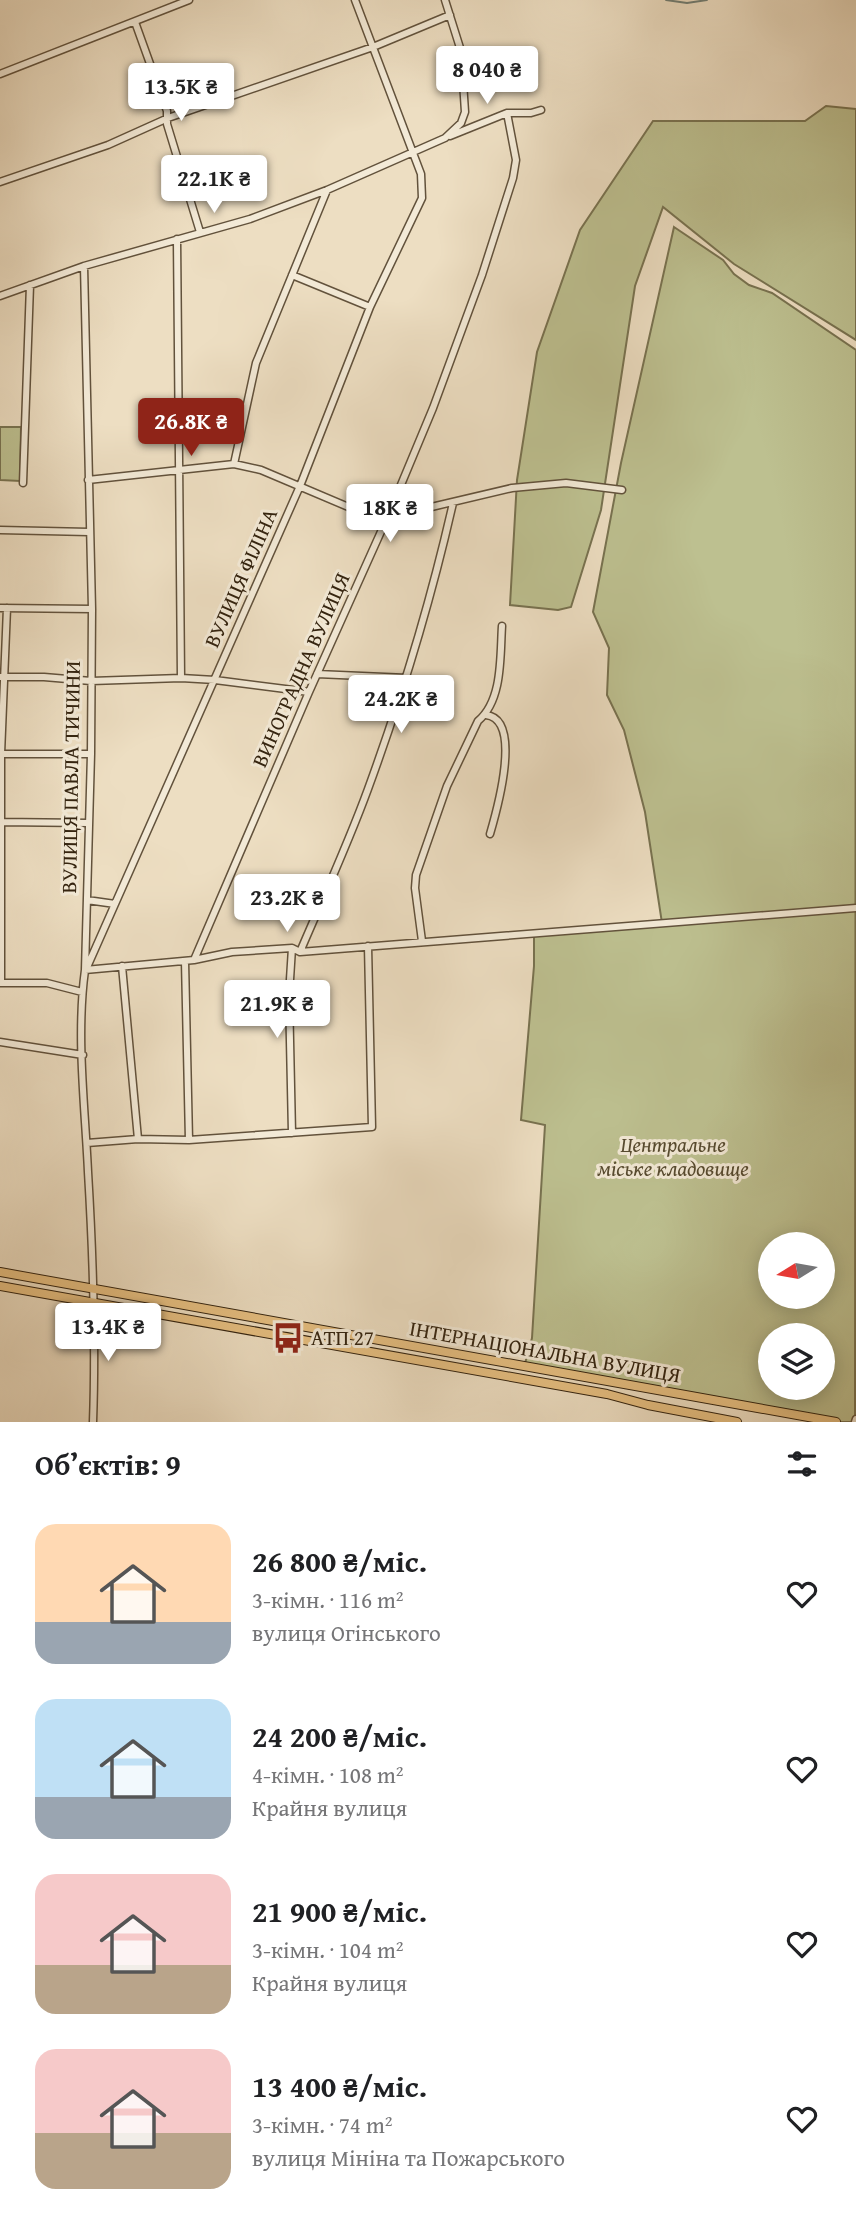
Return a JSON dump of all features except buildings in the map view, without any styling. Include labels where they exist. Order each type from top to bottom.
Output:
[{"type":"main road","name":"ІНТЕРНАЦІОНАЛЬНА ВУЛИЦЯ","points":[[0,1272],[836,1422]]},
{"type":"main road","name":"ІНТЕРНАЦІОНАЛЬНА ВУЛИЦЯ","points":[[0,1286],[600,1393],[737,1422]]},
{"type":"street","points":[[0,74],[189,0]]},
{"type":"street","points":[[355,0],[413,152]]},
{"type":"street","points":[[445,138],[461,123],[465,112],[461,51],[446,0]]},
{"type":"street","points":[[0,182],[108,145],[168,118],[373,47],[450,15]]},
{"type":"street","points":[[135,22],[168,118],[167,124],[200,232]]},
{"type":"street","points":[[0,296],[84,266],[250,219],[327,190],[507,113],[531,113],[541,110]]},
{"type":"street","name":"ВИНОГРАДНА ВУЛИЦЯ","points":[[194,960],[433,408],[508,200],[516,160],[507,113]]},
{"type":"street","name":"ВУЛИЦЯ ФІЛІНА","points":[[85,970],[300,486],[370,307],[422,198],[421,174],[413,152]]},
{"type":"street","points":[[234,464],[257,363],[327,190]]},
{"type":"street","points":[[177,239],[177,472],[181,678]]},
{"type":"street","name":"ВУЛИЦЯ ПАВЛА ТИЧИНИ","points":[[84,266],[92,609],[91,754],[85,970],[82,992],[94,1288],[93,1422]]},
{"type":"street","points":[[292,275],[370,307]]},
{"type":"street","points":[[23,483],[30,285]]},
{"type":"street","points":[[88,480],[234,464],[261,470],[372,517],[453,503],[512,488],[566,483],[622,490]]},
{"type":"street","points":[[300,952],[367,792],[407,678],[453,503]]},
{"type":"street","points":[[0,530],[89,532]]},
{"type":"street","points":[[82,992],[47,983],[0,983],[2,677],[4,608],[92,609]]},
{"type":"street","points":[[422,941],[415,888],[416,875],[447,786],[478,721],[486,715],[494,694],[502,626]]},
{"type":"street","points":[[317,674],[407,678]]},
{"type":"street","points":[[2,677],[91,681],[181,678],[309,692]]},
{"type":"street","points":[[486,715],[497,720],[505,733],[500,798],[490,834]]},
{"type":"street","points":[[1,754],[91,754]]},
{"type":"street","points":[[1,822],[88,823]]},
{"type":"street","points":[[87,900],[115,904]]},
{"type":"street","points":[[85,970],[292,947],[300,952],[856,908]]},
{"type":"street","points":[[87,1143],[138,1139],[189,1140],[372,1127],[368,946]]},
{"type":"street","points":[[292,947],[289,995],[292,1133]]},
{"type":"street","points":[[185,961],[189,1140]]},
{"type":"street","points":[[122,966],[138,1139]]},
{"type":"street","points":[[0,1042],[83,1055]]},
{"type":"green space","points":[[826,106],[856,109],[856,340],[734,264],[663,207],[635,286],[601,510],[571,607],[558,610],[510,605],[517,480],[537,352],[580,230],[653,121],[805,121]]},
{"type":"green space","name":"Центральне міське кладовище","points":[[674,227],[723,260],[734,274],[749,285],[772,293],[856,350],[855,1422],[836,1422],[524,1367],[532,1338],[545,1125],[521,1120],[534,966],[534,932],[662,923],[645,812],[624,730],[607,695],[609,648],[593,612],[621,463]]},
{"type":"green space","points":[[0,427],[21,427],[20,481],[0,480]]},
{"type":"waterway","points":[[666,0],[687,3],[707,0]]},
{"type":"place","name":"АТП 27","points":[[288,1338]]}]
